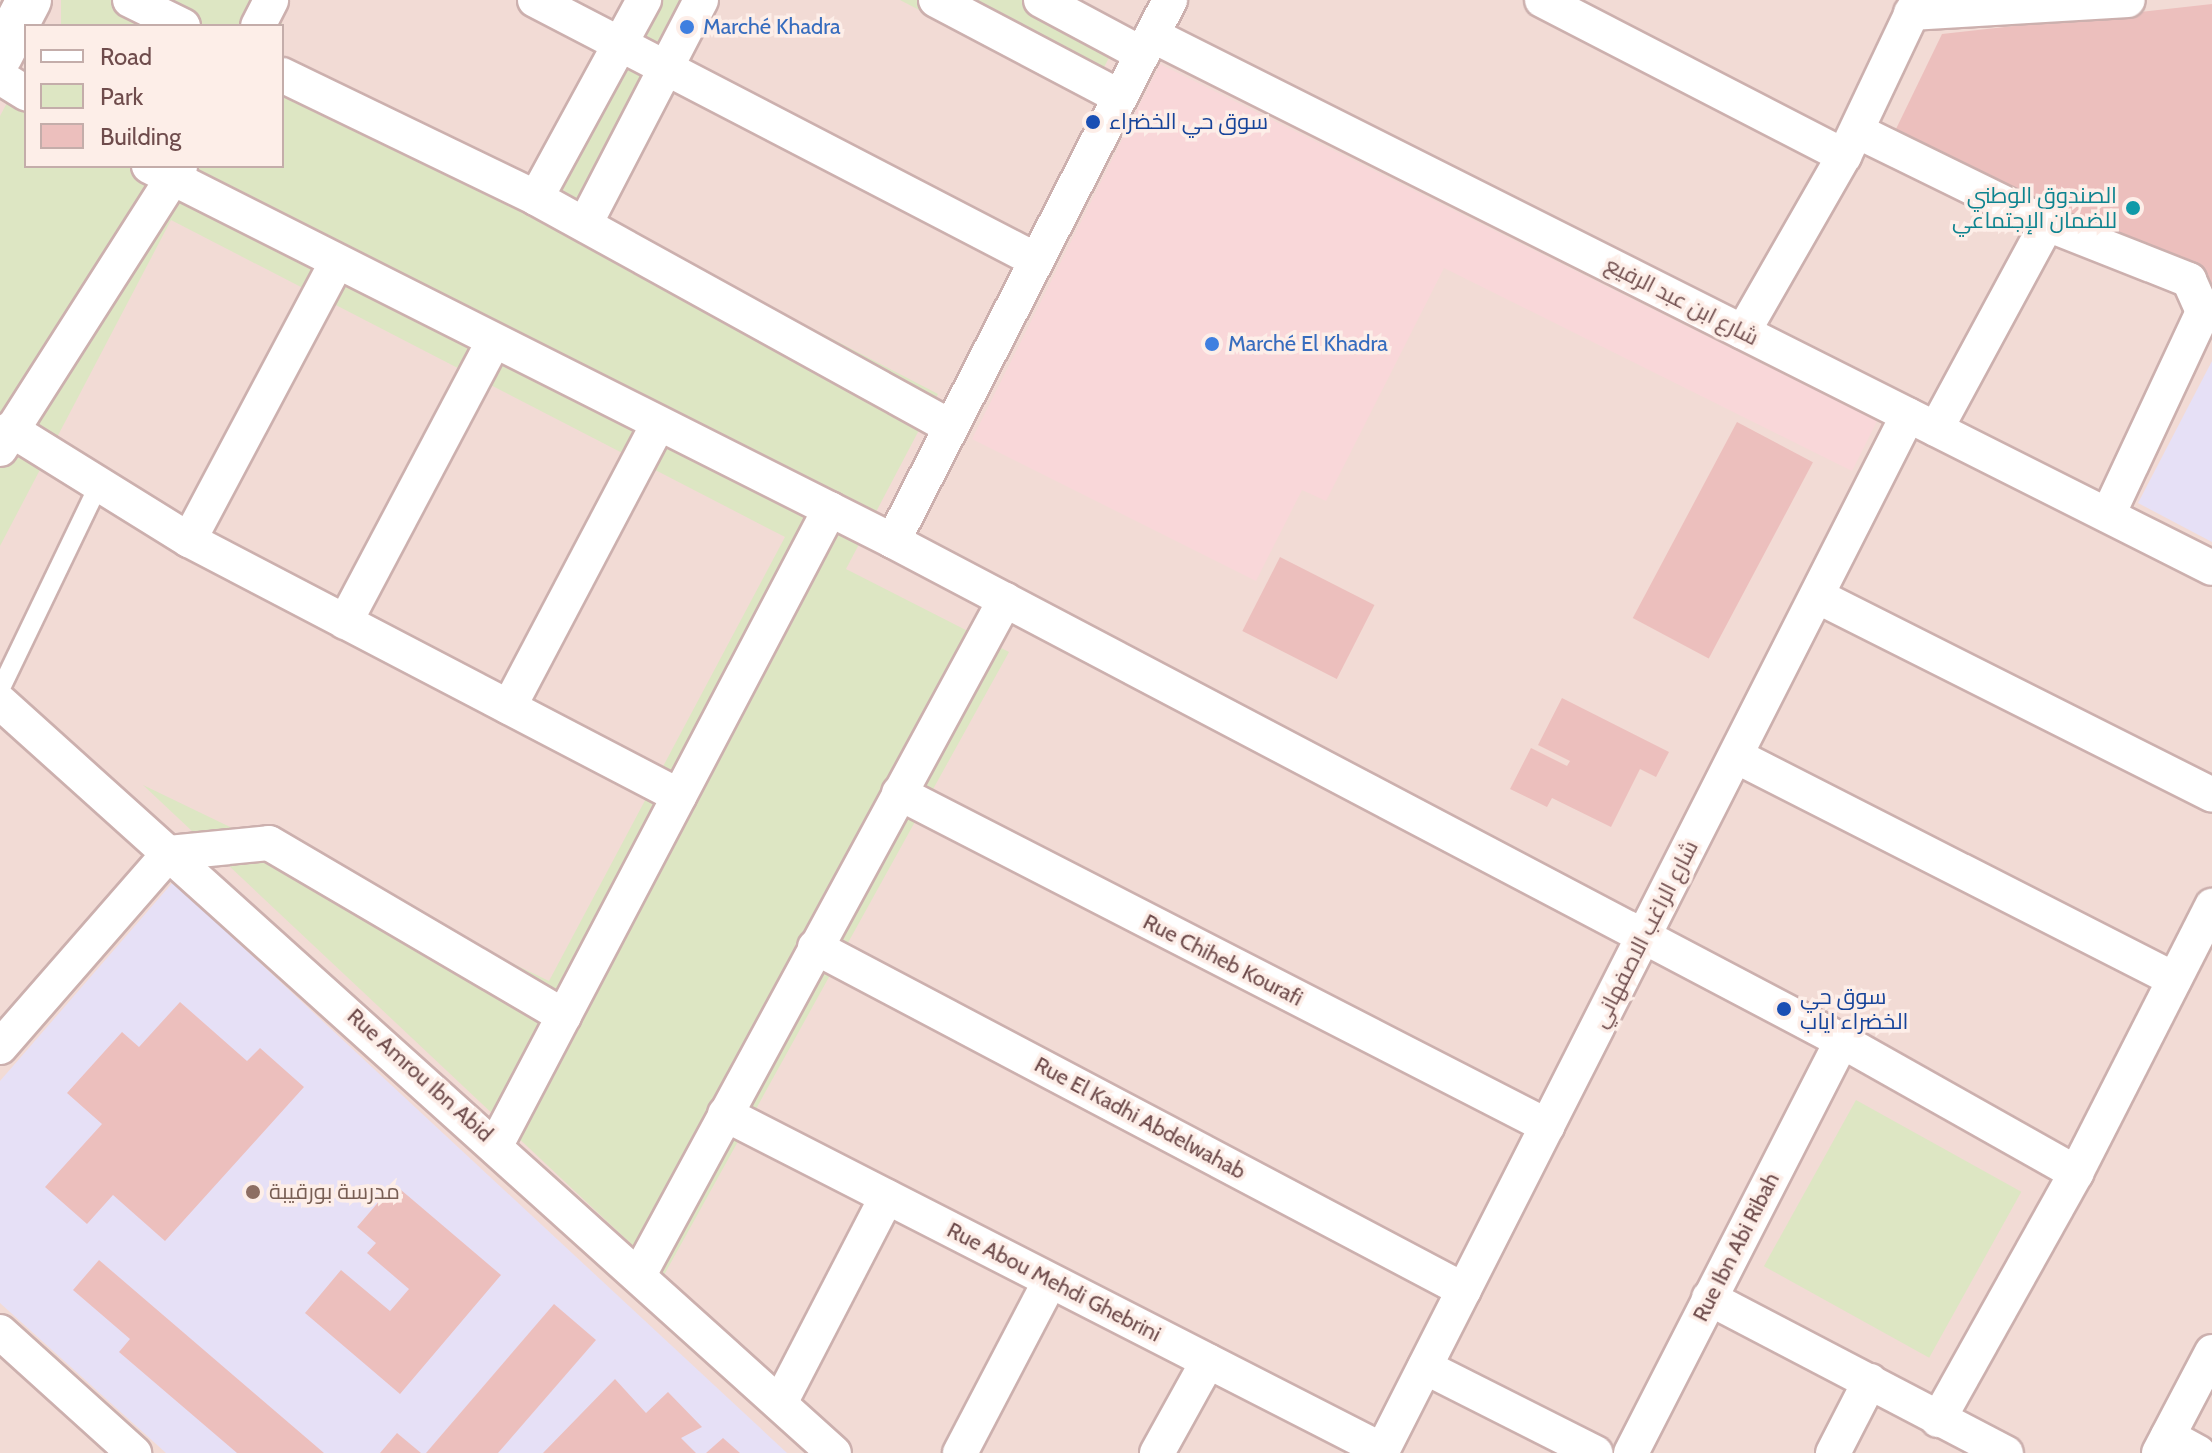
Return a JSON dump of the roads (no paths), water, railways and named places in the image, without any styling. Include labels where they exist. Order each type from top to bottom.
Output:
[{"type":"street","points":[[0,56],[29,0]]},
{"type":"street","points":[[130,0],[179,24]]},
{"type":"street","points":[[259,24],[271,0]]},
{"type":"street","points":[[535,0],[1036,260]]},
{"type":"street","points":[[536,198],[644,0]]},
{"type":"street","points":[[585,224],[701,0]]},
{"type":"street","points":[[936,0],[1120,97]]},
{"type":"street","name":"شارع ابن عبد الرفيع","points":[[1041,0],[1147,44],[1743,332],[2212,568]]},
{"type":"street","points":[[893,541],[949,426],[1170,0]]},
{"type":"street","points":[[1542,0],[1851,144],[2189,280],[2203,312],[2108,515]]},
{"type":"street","points":[[1743,332],[1851,144],[1914,7],[2128,0]]},
{"type":"street","points":[[284,76],[536,198],[949,426]]},
{"type":"street","points":[[0,77],[24,92]]},
{"type":"street","points":[[679,796],[189,540],[99,484],[5,440],[167,171],[336,264],[893,541],[1842,1041],[2076,1173]]},
{"type":"street","name":"شارع الراغب الاصفهاني","points":[[1382,1452],[1817,596],[2047,224]]},
{"type":"street","points":[[189,540],[336,264]]},
{"type":"street","points":[[345,622],[493,342]]},
{"type":"street","points":[[509,707],[658,424]]},
{"type":"street","points":[[497,1143],[830,509]]},
{"type":"street","points":[[1817,596],[2212,795]]},
{"type":"street","points":[[640,1273],[1005,600]]},
{"type":"street","name":"Rue Amrou Ibn Abid","points":[[0,702],[497,1143],[834,1453]]},
{"type":"street","points":[[1736,756],[2174,979]]},
{"type":"street","name":"Rue Chiheb Kourafi","points":[[899,793],[1547,1126]]},
{"type":"street","points":[[0,1047],[169,853],[269,843],[289,850],[564,1016]]},
{"type":"street","points":[[1938,1420],[2076,1173],[2212,906]]},
{"type":"street","name":"Rue El Kadhi Abdelwahab","points":[[815,947],[1464,1290]]},
{"type":"street","name":"Rue Ibn Abi Ribah","points":[[1631,1453],[1842,1041]]},
{"type":"street","name":"Rue Abou Mehdi Ghebrini","points":[[725,1114],[1382,1452]]},
{"type":"street","points":[[780,1403],[887,1197]]},
{"type":"street","points":[[960,1453],[1050,1281]]},
{"type":"street","points":[[1709,1298],[2006,1453]]},
{"type":"street","points":[[0,1332],[134,1453]]},
{"type":"street","points":[[2199,1453],[2163,1444],[2212,1352]]},
{"type":"street","points":[[1157,1453],[1208,1361]]},
{"type":"street","points":[[1425,1367],[1595,1453]]},
{"type":"street","points":[[1833,1453],[1870,1381]]},
{"type":"lane","points":[[0,690],[99,484]]},
{"type":"place","name":"Marché Khadra","points":[[687,27]]},
{"type":"place","name":"سوق حي الخضراء","points":[[1093,122]]},
{"type":"place","name":"الصندوق الوطني للضمان الإجتماعي","points":[[2133,208]]},
{"type":"place","name":"Marché El Khadra","points":[[1212,344]]},
{"type":"place","name":"سوق حي الخضراء اياب","points":[[1784,1009]]},
{"type":"place","name":"مدرسة بورقيبة","points":[[253,1192]]}]
